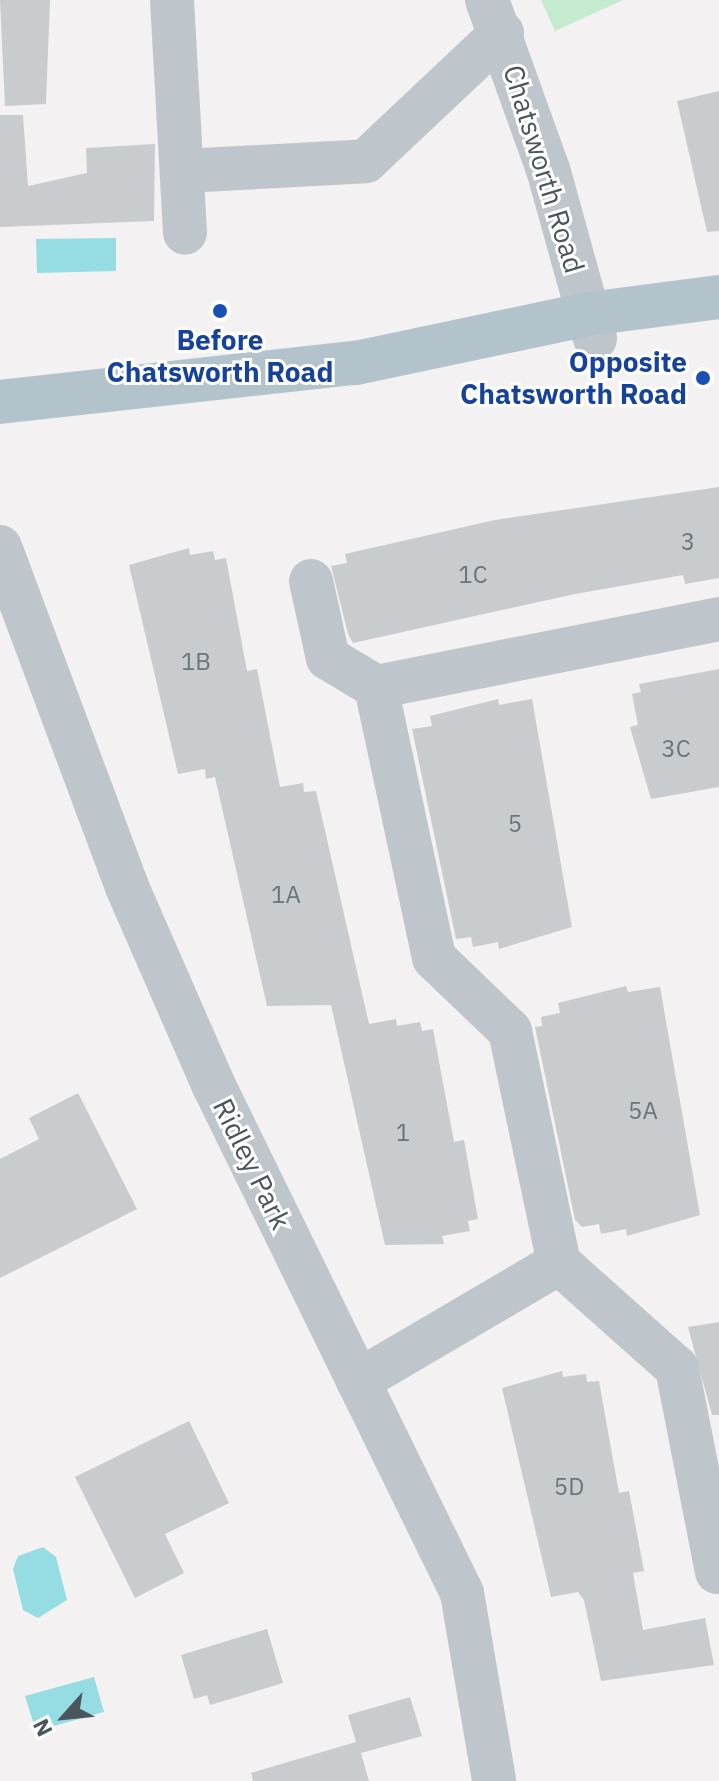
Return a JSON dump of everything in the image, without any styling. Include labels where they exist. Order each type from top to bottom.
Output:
[{"type":"main road","points":[[0,427],[298,393],[719,297]]},
{"type":"main road","points":[[0,402],[356,363],[591,327],[719,322]]},
{"type":"street","points":[[172,0],[184,171],[185,233]]},
{"type":"street","points":[[184,171],[366,161],[494,16]]},
{"type":"street","name":"Chatsworth Road","points":[[494,16],[591,327]]},
{"type":"street","name":"Ridley Park","points":[[0,547],[127,887],[358,1381],[462,1593],[494,1781]]},
{"type":"street","points":[[311,581],[328,658],[376,687],[719,619]]},
{"type":"street","points":[[376,687],[434,958],[510,1031],[559,1263],[677,1368],[708,1468],[717,1572]]},
{"type":"street","points":[[358,1381],[559,1263]]},
{"type":"green space","points":[[541,0],[623,0],[555,31]]},
{"type":"water","points":[[116,238],[116,271],[37,273],[36,239]]},
{"type":"water","points":[[43,1547],[56,1557],[67,1600],[38,1618],[23,1610],[13,1569],[18,1556]]},
{"type":"water","points":[[94,1677],[104,1712],[36,1731],[25,1696]]},
{"type":"building","points":[[0,0],[50,0],[46,104],[5,106]]},
{"type":"building","points":[[719,91],[719,231],[707,232],[677,101]]},
{"type":"building","points":[[0,115],[23,115],[28,186],[87,173],[86,148],[155,144],[154,221],[0,227]]},
{"type":"building","points":[[719,487],[719,578],[685,584],[683,575],[575,594],[353,643],[348,634],[331,566],[347,563],[345,554],[495,520]]},
{"type":"building","points":[[189,548],[190,555],[213,551],[215,560],[226,558],[247,671],[257,669],[280,787],[303,783],[304,792],[316,791],[369,1024],[396,1019],[397,1026],[420,1022],[422,1031],[433,1029],[454,1142],[464,1140],[478,1219],[468,1221],[470,1231],[442,1236],[444,1244],[385,1245],[331,1005],[267,1006],[215,777],[206,779],[205,769],[178,774],[129,565]]},
{"type":"building","points":[[719,669],[719,787],[651,799],[630,727],[638,725],[632,694],[641,692],[639,684]]},
{"type":"building","points":[[498,699],[499,705],[532,699],[572,927],[499,949],[498,942],[473,947],[471,937],[456,939],[412,729],[432,726],[430,716]]},
{"type":"building","points":[[626,986],[628,992],[660,987],[700,1215],[627,1236],[626,1229],[601,1234],[599,1224],[582,1227],[575,1220],[535,1027],[542,1026],[541,1017],[560,1013],[558,1003]]},
{"type":"building","points":[[78,1093],[137,1209],[0,1278],[0,1159],[39,1139],[29,1118]]},
{"type":"building","points":[[719,1322],[719,1415],[712,1415],[688,1327]]},
{"type":"building","points":[[562,1371],[563,1377],[586,1374],[587,1382],[599,1381],[619,1493],[629,1491],[644,1571],[633,1573],[643,1630],[705,1618],[714,1665],[601,1681],[584,1600],[578,1592],[551,1597],[502,1388]]},
{"type":"building","points":[[189,1421],[229,1503],[165,1534],[184,1573],[135,1598],[75,1477]]},
{"type":"building","points":[[267,1629],[283,1683],[210,1705],[207,1695],[194,1699],[181,1655]]},
{"type":"building","points":[[410,1697],[422,1736],[361,1753],[369,1781],[253,1781],[251,1773],[356,1742],[348,1715]]},
{"type":"place","name":"Before Chatsworth Road","points":[[220,311]]},
{"type":"place","name":"Opposite Chatsworth Road","points":[[703,378]]}]
